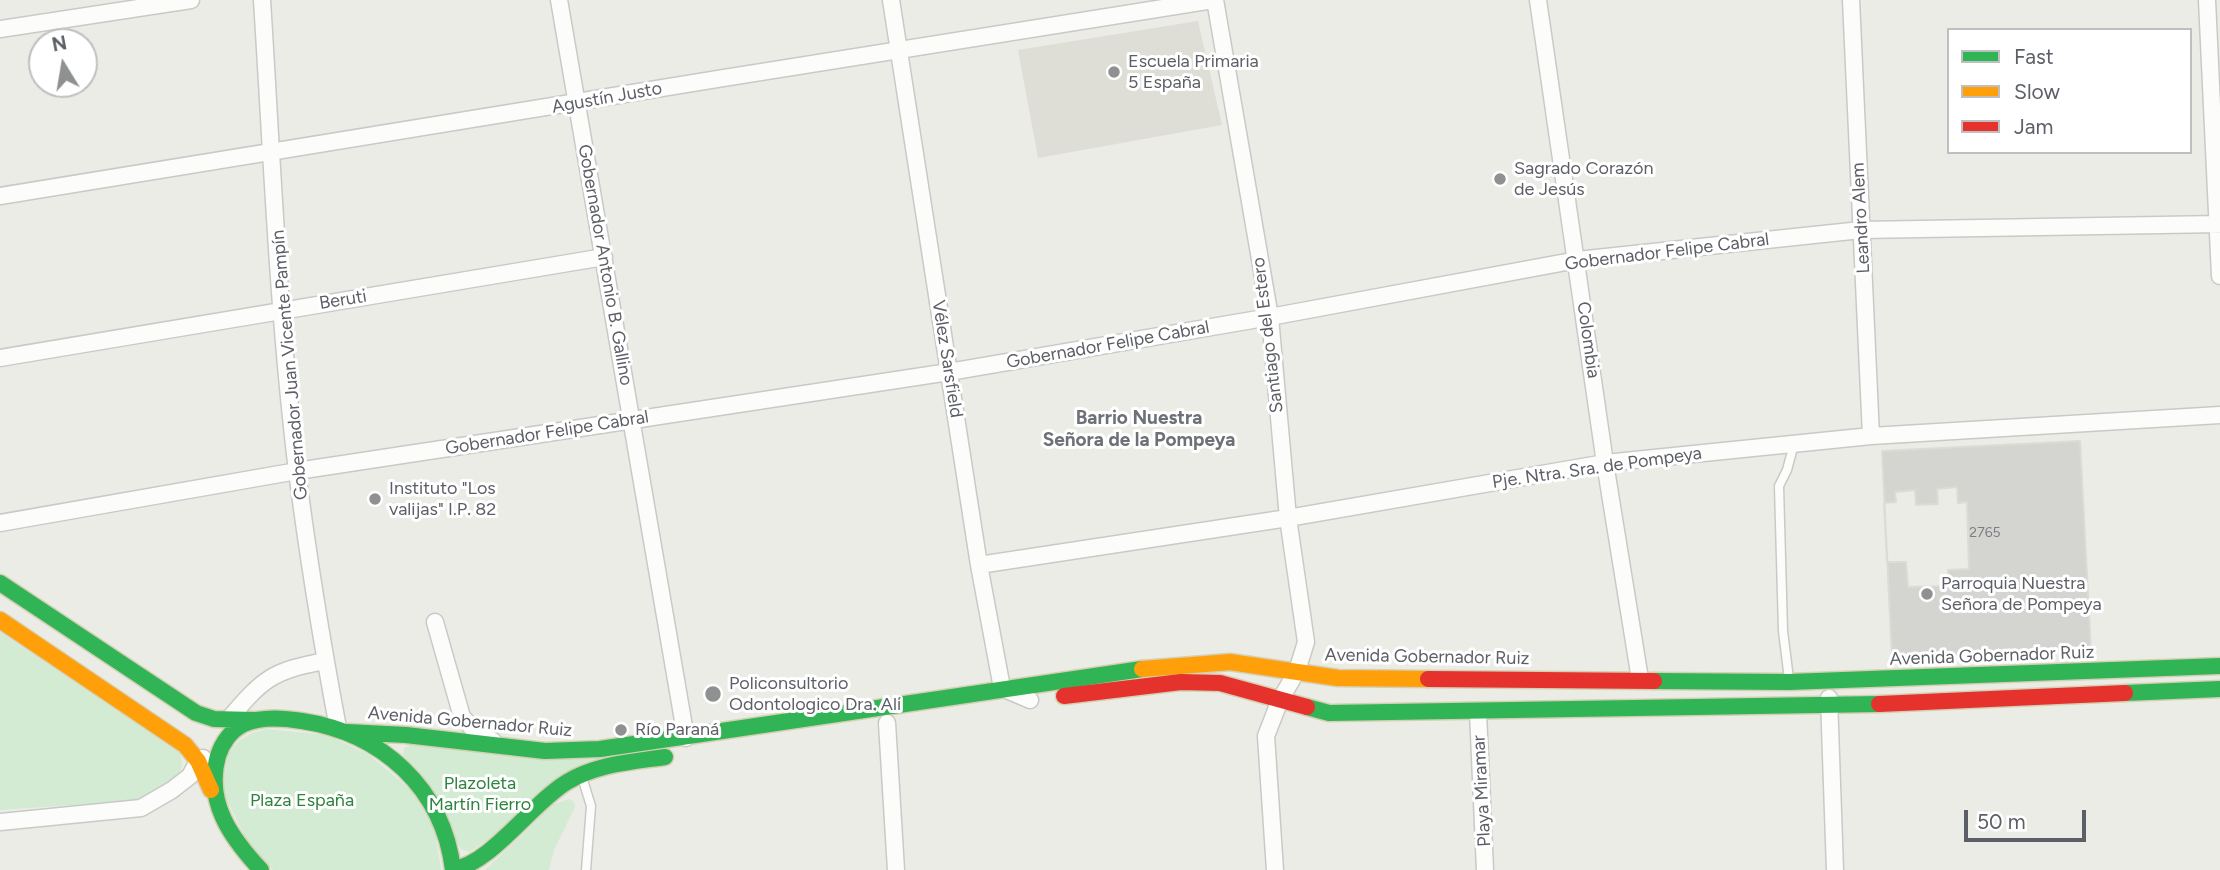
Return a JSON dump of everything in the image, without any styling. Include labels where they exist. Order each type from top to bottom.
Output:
[{"type":"main road","points":[[0,583],[196,713],[214,719],[283,719],[319,723],[342,730],[377,749],[410,777],[438,811],[453,869],[475,862],[545,797],[581,775],[609,766],[675,756]]},
{"type":"main road","points":[[0,620],[178,740],[198,761],[225,826],[242,851],[261,870]]},
{"type":"main road","name":"Avenida Gobernador Ruiz","points":[[342,730],[545,751],[600,749],[1002,688],[1147,668],[1230,662],[1338,678],[1789,682],[2220,666]]},
{"type":"main road","points":[[880,724],[1030,700],[1181,682],[1220,682],[1329,713],[1829,706],[2220,689]]},
{"type":"main road","points":[[215,800],[212,777],[220,748],[233,731],[243,724],[258,720]]},
{"type":"street","points":[[0,30],[191,0]]},
{"type":"street","name":"Gobernador Juan Vicente Pampín","points":[[262,0],[297,471],[325,661],[342,730]]},
{"type":"street","name":"Gobernador Antonio B. Gallino","points":[[559,0],[686,738]]},
{"type":"street","name":"Vélez Sarsfield","points":[[891,0],[979,565],[1002,688]]},
{"type":"street","name":"Agustín Justo","points":[[0,196],[900,48],[1214,0]]},
{"type":"street","name":"Santiago del Estero","points":[[1214,0],[1270,317],[1288,517],[1306,642],[1297,671],[1280,699],[1266,736],[1275,870]]},
{"type":"street","name":"Colombia","points":[[1538,0],[1605,463],[1640,679]]},
{"type":"street","name":"Leandro Alem","points":[[1851,0],[1871,436]]},
{"type":"street","points":[[2207,0],[2220,276]]},
{"type":"street","name":"Gobernador Felipe Cabral","points":[[0,523],[297,471],[949,372],[1270,317],[1577,260],[1861,230],[2218,224]]},
{"type":"street","name":"Beruti","points":[[0,358],[604,257]]},
{"type":"street","name":"Pje. Ntra. Sra. de Pompeya","points":[[979,565],[1288,517],[1605,463],[1871,436],[2220,415]]},
{"type":"street","points":[[435,622],[462,717],[475,731],[505,747]]},
{"type":"street","points":[[228,720],[255,689],[272,676],[295,667],[325,661]]},
{"type":"street","points":[[1828,681],[1835,870]]},
{"type":"street","points":[[1002,688],[1030,700]]},
{"type":"street","name":"Playa Miramar","points":[[1478,712],[1486,870]]},
{"type":"street","points":[[880,724],[896,870]]},
{"type":"street","points":[[0,822],[141,808],[172,790],[190,776],[198,761],[220,748]]},
{"type":"lane","points":[[1789,682],[1783,631],[1779,486],[1787,470],[1794,444]]},
{"type":"lane","points":[[581,775],[591,806],[586,870]]},
{"type":"shaded area","points":[[1198,21],[1222,125],[1038,158],[1018,50]]},
{"type":"green space","points":[[0,632],[179,752],[182,765],[174,779],[160,789],[133,801],[0,810]]},
{"type":"green space","name":"Plaza España","points":[[266,729],[327,735],[368,754],[416,794],[435,831],[441,870],[273,870],[252,850],[222,791],[228,754],[239,741]]},
{"type":"green space","name":"Plazoleta Martín Fierro","points":[[410,745],[618,755],[469,852],[461,849],[403,755],[404,748]]},
{"type":"green space","points":[[570,799],[575,807],[554,850],[549,870],[485,870],[554,804]]},
{"type":"building","name":"Parroquia Nuestra Señora de Pompeya","points":[[2080,441],[2091,651],[1892,658],[1882,451]]},
{"type":"building","points":[[1957,487],[1958,503],[1967,502],[1969,569],[1948,570],[1949,586],[1908,587],[1906,562],[1887,562],[1884,503],[1896,502],[1895,492],[1915,490],[1916,505],[1938,504],[1937,489]]},
{"type":"traffic: fast","points":[[0,583],[196,713],[214,719],[254,720]]},
{"type":"traffic: fast","points":[[1654,681],[1789,682],[2220,666]]},
{"type":"traffic: fast","points":[[347,732],[406,735],[545,751],[600,749],[1142,669]]},
{"type":"traffic: fast","points":[[2125,693],[2220,689]]},
{"type":"traffic: fast","points":[[1307,707],[1329,713],[1879,704]]},
{"type":"traffic: fast","points":[[261,870],[240,845],[223,818],[215,789],[215,773],[218,756],[231,733],[251,721],[273,718],[331,727],[358,738],[404,769],[422,790],[436,814],[447,841],[453,870]]},
{"type":"traffic: fast","points":[[453,869],[481,857],[554,792],[578,776],[602,767],[665,757]]},
{"type":"traffic: slow","points":[[0,620],[185,745],[198,761],[211,790]]},
{"type":"traffic: slow","points":[[1142,669],[1230,662],[1338,678],[1428,679]]},
{"type":"traffic: jam","points":[[1428,679],[1654,681]]},
{"type":"traffic: jam","points":[[1064,696],[1181,682],[1220,683],[1307,707]]},
{"type":"traffic: jam","points":[[1879,704],[2125,693]]},
{"type":"place","name":"Escuela Primaria 5 España","points":[[1114,72]]},
{"type":"place","name":"Sagrado Corazón de Jesús","points":[[1500,179]]},
{"type":"place","name":"Instituto \"Los valijas\" I.P. 82","points":[[375,499]]},
{"type":"place","name":"Parroquia Nuestra Señora de Pompeya","points":[[1927,594]]},
{"type":"place","name":"Policonsultorio Odontologico Dra. Ali","points":[[713,694]]},
{"type":"place","name":"Río Paraná","points":[[621,730]]},
{"type":"district","name":"Barrio Nuestra Señora de la Pompeya","points":[[1139,429]]}]
